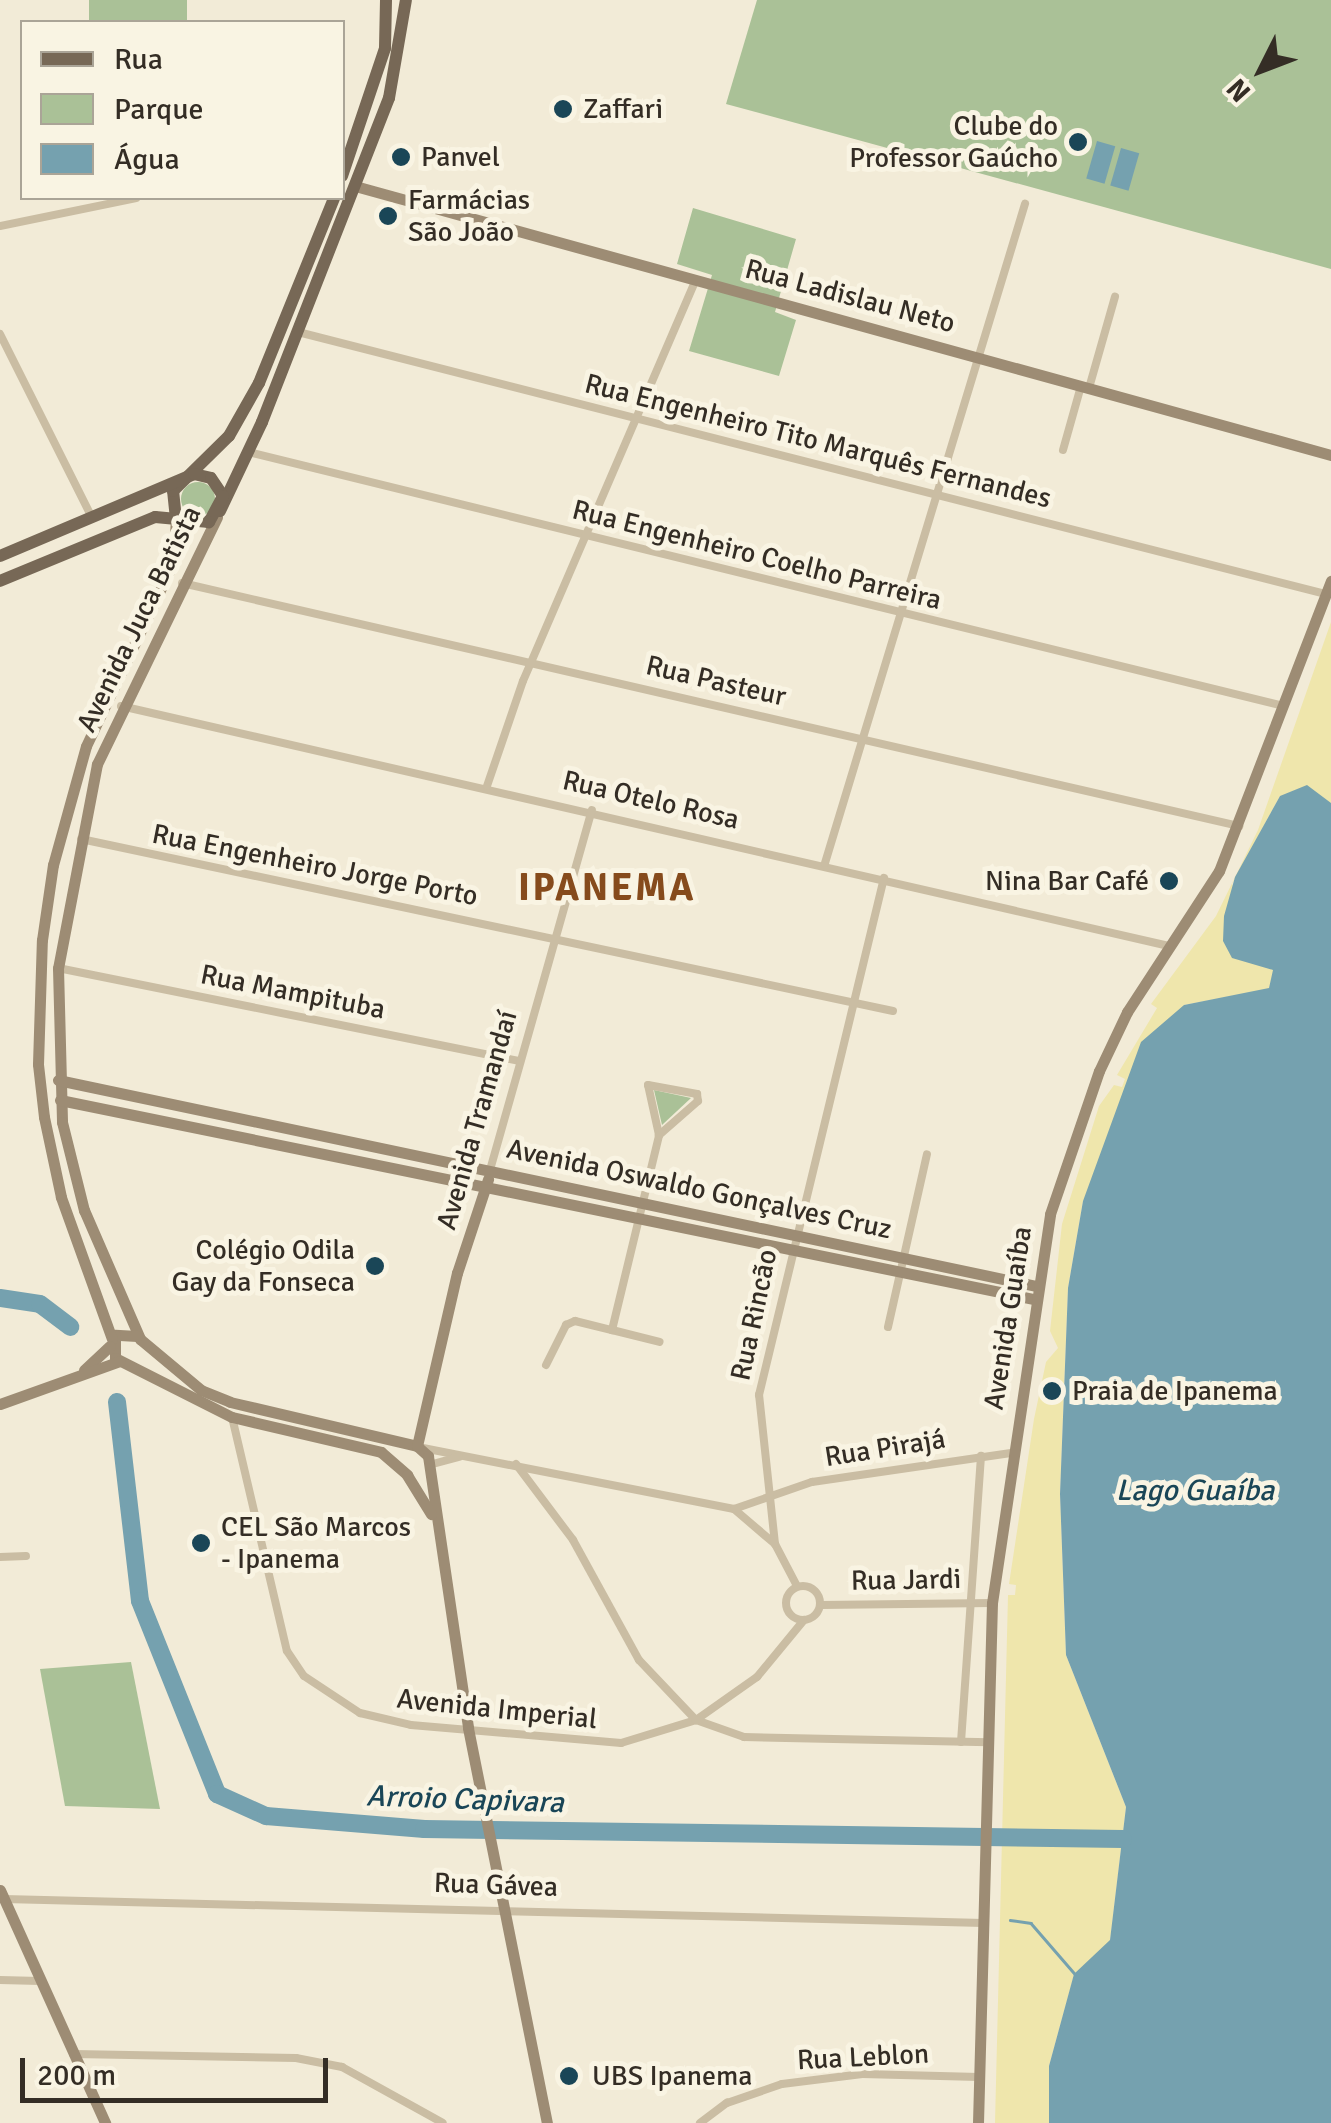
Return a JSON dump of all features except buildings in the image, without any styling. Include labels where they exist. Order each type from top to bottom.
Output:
[{"type":"main road","points":[[345,167],[381,64],[386,0]]},
{"type":"main road","name":"Avenida Juca Batista","points":[[220,511],[298,332],[389,98],[406,0]]},
{"type":"main road","name":"Avenida Juca Batista","points":[[176,518],[172,498],[182,479],[229,436],[259,383],[333,200]]},
{"type":"main road","points":[[0,556],[182,479],[204,475],[217,483],[220,511],[202,524],[156,517],[0,580]]},
{"type":"street","name":"Rua Ladislau Neto","points":[[356,186],[1331,456]]},
{"type":"street","points":[[0,226],[126,200]]},
{"type":"street","points":[[825,863],[859,736],[982,359],[1025,204]]},
{"type":"street","points":[[487,786],[531,662],[640,420],[696,280]]},
{"type":"street","points":[[1063,450],[1115,297]]},
{"type":"street","name":"Rua Engenheiro Tito Marquês Fernandes","points":[[298,332],[1329,588]]},
{"type":"street","points":[[0,334],[92,519]]},
{"type":"street","name":"Rua Engenheiro Coelho Parreira","points":[[248,452],[1280,705]]},
{"type":"street","name":"Avenida Juca Batista","points":[[138,1337],[84,1210],[60,1100],[58,968],[97,764],[121,706],[220,511]]},
{"type":"street","name":"Avenida Juca Batista","points":[[123,1362],[111,1342],[62,1198],[44,1117],[38,1064],[42,940],[53,864],[86,746],[173,563],[176,518]]},
{"type":"street","name":"Rua Pasteur","points":[[182,583],[1239,826]]},
{"type":"street","name":"Avenida Guaíba","points":[[978,2123],[992,1603],[1011,1453],[1050,1214],[1099,1071],[1169,946],[1219,871],[1239,826],[1280,705],[1329,588]]},
{"type":"street","name":"Rua Otelo Rosa","points":[[121,706],[825,863],[1169,946]]},
{"type":"street","name":"Avenida Tramandaí","points":[[416,1446],[457,1273],[592,810]]},
{"type":"street","name":"Rua Engenheiro Jorge Porto","points":[[80,839],[893,1011]]},
{"type":"street","name":"Rua Rincão","points":[[797,1586],[774,1544],[758,1395],[884,878]]},
{"type":"street","name":"Rua Mampituba","points":[[58,968],[520,1061]]},
{"type":"street","name":"Avenida Oswaldo Gonçalves Cruz","points":[[58,1080],[490,1170],[640,1209]]},
{"type":"street","points":[[612,1330],[659,1134],[649,1083],[698,1094],[698,1101],[659,1134]]},
{"type":"street","name":"Avenida Oswaldo Gonçalves Cruz","points":[[60,1100],[486,1184],[640,1209],[1035,1293]]},
{"type":"street","points":[[210,1130],[212,1114]]},
{"type":"street","points":[[342,1156],[344,1140]]},
{"type":"street","points":[[888,1327],[927,1154]]},
{"type":"street","points":[[546,1365],[560,1332],[574,1321],[660,1342]]},
{"type":"street","points":[[80,1374],[126,1331],[201,1390],[230,1402],[463,1456],[734,1509],[774,1544]]},
{"type":"street","points":[[0,1404],[123,1362],[140,1352],[138,1337]]},
{"type":"street","points":[[123,1362],[232,1417],[380,1452],[403,1470],[434,1519]]},
{"type":"street","name":"Avenida Imperial","points":[[232,1417],[273,1611],[304,1676],[360,1714],[621,1743],[696,1720],[758,1678],[821,1604]]},
{"type":"street","points":[[416,1446],[428,1466],[468,1728],[547,2123]]},
{"type":"street","points":[[403,1470],[416,1446]]},
{"type":"street","name":"Rua Pirajá","points":[[734,1509],[812,1482],[1011,1453]]},
{"type":"street","points":[[403,1470],[463,1456]]},
{"type":"street","points":[[962,1742],[981,1456]]},
{"type":"street","points":[[516,1464],[573,1540],[639,1660],[696,1720],[744,1736],[989,1742]]},
{"type":"street","points":[[0,1557],[26,1556]]},
{"type":"street","points":[[804,1620],[786,1606],[797,1586],[814,1589],[821,1604]]},
{"type":"street","name":"Rua Jardi","points":[[821,1604],[992,1603]]},
{"type":"street","points":[[2,1894],[104,2123]]},
{"type":"street","name":"Rua Gávea","points":[[2,1894],[986,1923]]},
{"type":"street","points":[[0,1980],[40,1981]]},
{"type":"street","points":[[74,2054],[296,2058],[342,2067],[443,2123]]},
{"type":"street","name":"Rua Leblon","points":[[700,2123],[727,2103],[782,2084],[862,2074],[979,2077]]},
{"type":"green space","points":[[89,0],[187,0],[187,20],[89,20]]},
{"type":"green space","name":"Clube do Professor Gaúcho","points":[[757,0],[1331,0],[1331,269],[726,104]]},
{"type":"green space","points":[[693,208],[796,239],[775,312],[796,320],[779,376],[689,351],[712,275],[677,264]]},
{"type":"green space","points":[[198,482],[210,487],[215,499],[210,511],[198,516],[186,511],[181,499],[186,487]]},
{"type":"green space","points":[[654,1090],[691,1098],[662,1125]]},
{"type":"green space","points":[[131,1662],[160,1809],[65,1806],[40,1669]]},
{"type":"sand","name":"Praia de Ipanema","points":[[1331,622],[1331,803],[1280,796],[1232,884],[1274,970],[1269,989],[1184,1005],[1083,1201],[1068,1288],[1060,1494],[1066,1655],[1126,1807],[1110,1941],[1074,1975],[1049,2066],[1049,2123],[995,2123],[1008,1595],[1015,1595],[1016,1585],[1009,1584],[1034,1419],[1046,1362],[1058,1348],[1050,1331],[1062,1224],[1099,1106],[1114,1085],[1122,1087],[1125,1079],[1117,1075],[1157,1008],[1151,1004],[1216,916],[1258,830]]},
{"type":"water","points":[[1097,141],[1115,146],[1105,184],[1086,178]]},
{"type":"water","points":[[1121,148],[1139,153],[1129,191],[1110,185]]},
{"type":"water","name":"Lago Guaíba","points":[[1307,785],[1331,803],[1331,2123],[1049,2123],[1049,2066],[1074,1974],[1110,1940],[1126,1807],[1066,1655],[1060,1494],[1068,1288],[1083,1201],[1141,1042],[1184,1005],[1269,988],[1273,970],[1232,958],[1223,941],[1224,916],[1235,877],[1280,796]]},
{"type":"waterway","name":"Arroio Capivara","points":[[0,1298],[40,1304],[70,1327]]},
{"type":"waterway","name":"Arroio Capivara","points":[[117,1402],[140,1601],[217,1794],[266,1816],[424,1829],[1123,1839]]},
{"type":"waterway","points":[[1010,1920],[1031,1923],[1075,1974]]},
{"type":"place","name":"Zaffari","points":[[563,109]]},
{"type":"place","name":"Clube do Professor Gaúcho","points":[[1078,142]]},
{"type":"place","name":"Panvel","points":[[401,157]]},
{"type":"place","name":"Farmácias São João","points":[[388,216]]},
{"type":"place","name":"Nina Bar Café","points":[[1169,881]]},
{"type":"place","name":"Colégio Odila Gay da Fonseca","points":[[375,1266]]},
{"type":"place","name":"Praia de Ipanema","points":[[1052,1391]]},
{"type":"place","name":"CEL São Marcos - Ipanema","points":[[201,1543]]},
{"type":"place","name":"UBS Ipanema","points":[[569,2076]]},
{"type":"district","name":"IPANEMA","points":[[607,888]]}]
